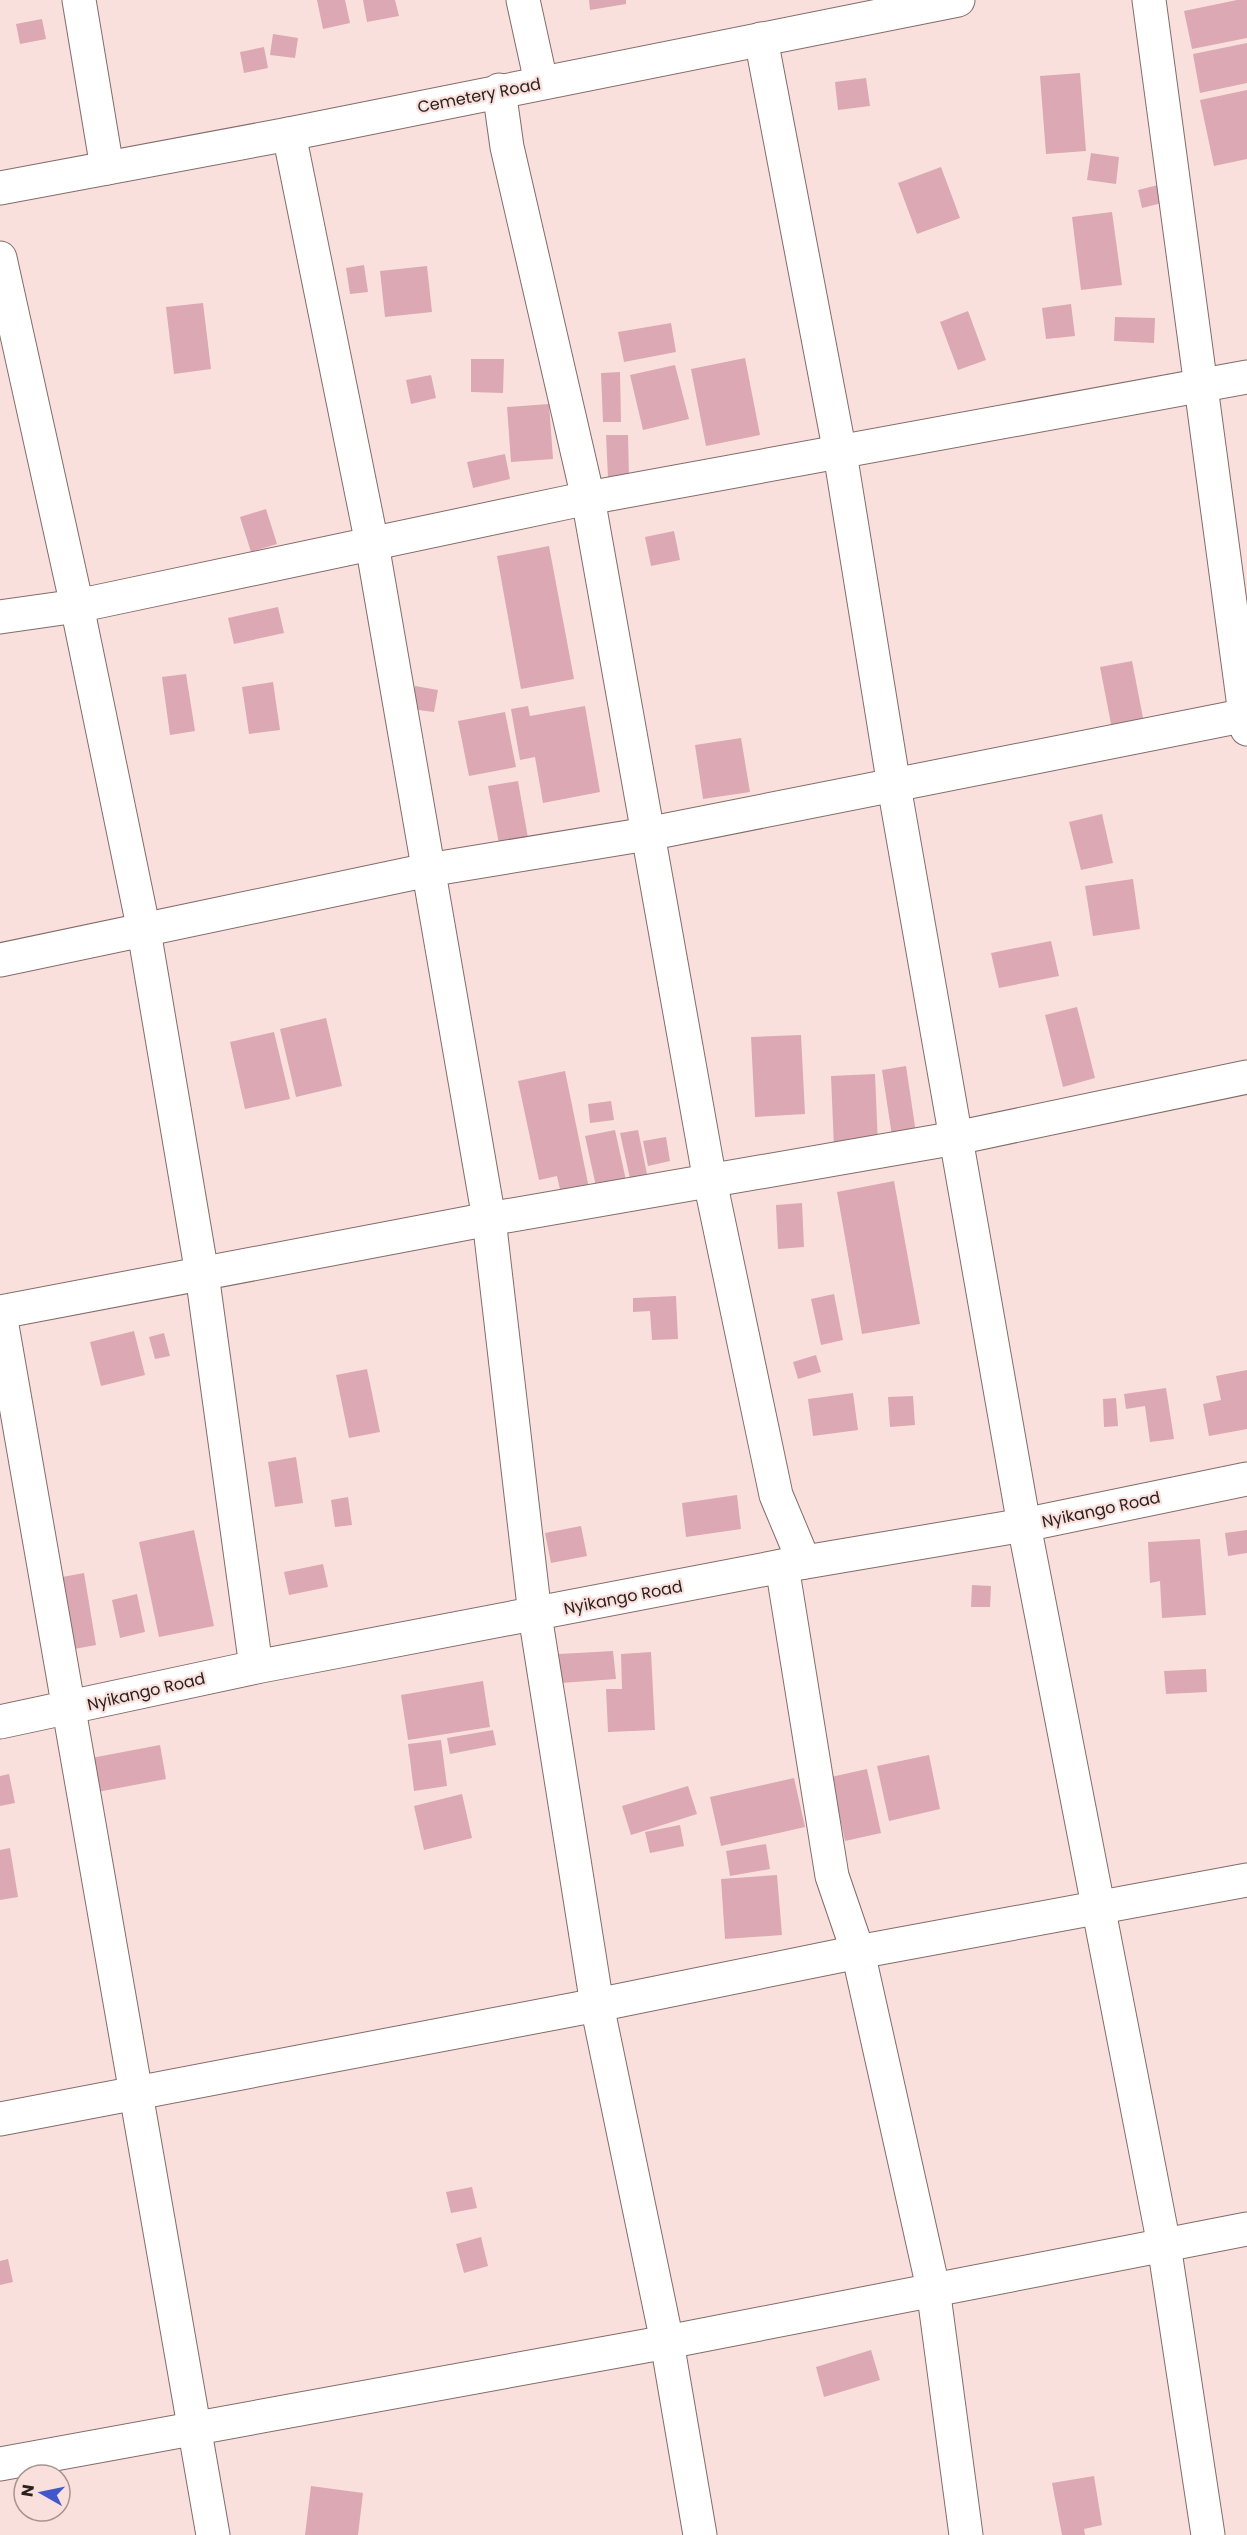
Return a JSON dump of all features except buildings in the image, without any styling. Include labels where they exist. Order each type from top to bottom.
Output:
[{"type":"street","points":[[79,0],[107,168]]},
{"type":"street","points":[[523,0],[541,82]]},
{"type":"street","name":"Cemetery Road","points":[[0,188],[290,134],[499,90],[761,39],[867,9],[958,0]]},
{"type":"street","points":[[0,960],[428,870],[646,834],[1246,720],[1149,0]]},
{"type":"street","points":[[761,39],[840,453],[894,786],[1024,1525],[1164,2245],[1208,2535]]},
{"type":"street","points":[[499,90],[507,147],[588,498],[646,834],[710,1181],[776,1495],[793,1564],[832,1876],[858,1952],[933,2288],[966,2535]]},
{"type":"street","points":[[290,134],[372,543],[489,1219],[535,1615],[597,2005],[667,2342],[700,2535]]},
{"type":"street","points":[[0,258],[144,931],[202,1274],[256,1667]]},
{"type":"street","points":[[0,617],[76,606],[588,498],[1247,377]]},
{"type":"street","points":[[213,2535],[0,1313],[489,1219],[956,1138],[1247,1077]]},
{"type":"street","name":"Nyikango Road","points":[[0,1722],[256,1667],[793,1564],[1024,1525],[1247,1479]]},
{"type":"street","points":[[0,2119],[597,2005],[858,1952],[1247,1880]]},
{"type":"street","points":[[0,2464],[667,2342],[933,2288],[1247,2229]]}]
